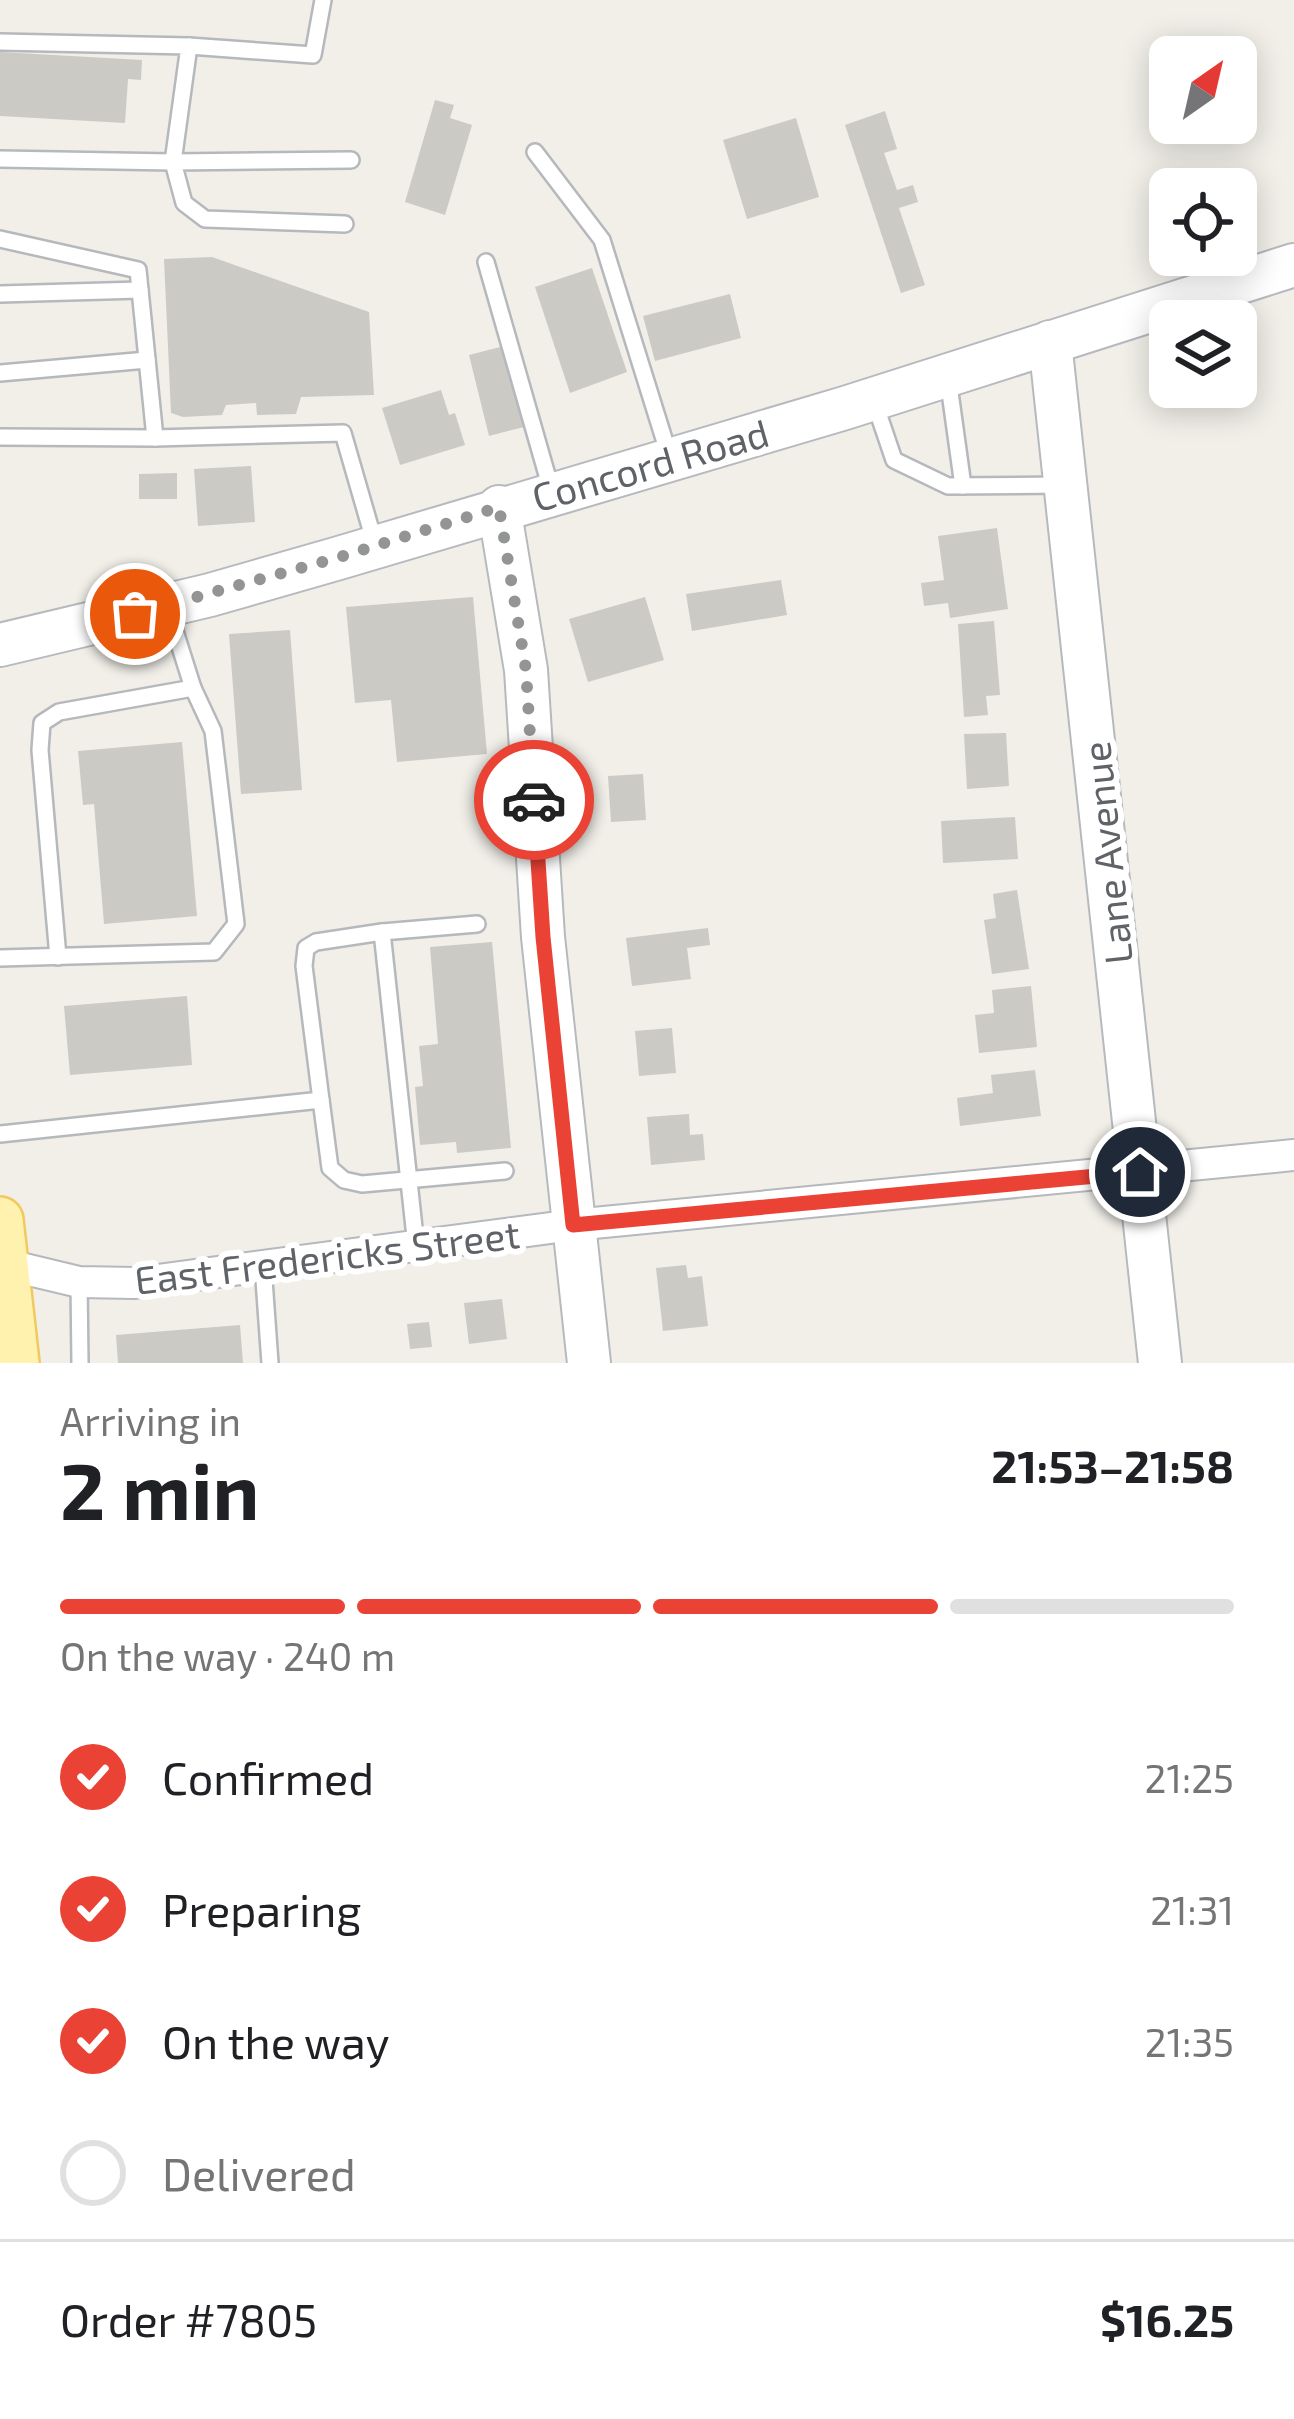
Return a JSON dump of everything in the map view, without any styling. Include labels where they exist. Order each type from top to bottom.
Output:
[{"type":"main road","points":[[0,1220],[5,1313],[16,1363]]},
{"type":"street","name":"Concord Road","points":[[0,645],[167,606],[375,546],[873,399],[1294,265]]},
{"type":"street","name":"Lane Avenue","points":[[1050,342],[1160,1363]]},
{"type":"street","points":[[499,507],[526,670],[543,937],[589,1363]]},
{"type":"street","name":"East Fredericks Street","points":[[3,1264],[79,1282],[135,1282],[573,1225],[1294,1155]]},
{"type":"lane","points":[[0,42],[190,46],[314,55],[323,0]]},
{"type":"lane","points":[[190,46],[172,162],[184,203],[205,219],[345,224]]},
{"type":"lane","points":[[535,152],[602,240],[670,458]]},
{"type":"lane","points":[[0,159],[351,160]]},
{"type":"lane","points":[[0,239],[138,270],[155,438]]},
{"type":"lane","points":[[486,262],[552,492]]},
{"type":"lane","points":[[0,294],[140,290]]},
{"type":"lane","points":[[0,373],[147,360]]},
{"type":"lane","points":[[948,375],[963,486]]},
{"type":"lane","points":[[873,399],[894,460],[948,486],[1066,485]]},
{"type":"lane","points":[[0,437],[343,433],[375,546]]},
{"type":"lane","points":[[0,958],[214,952],[236,924],[213,731],[193,688],[167,606]]},
{"type":"lane","points":[[58,957],[40,750],[42,723],[58,712],[193,688]]},
{"type":"lane","points":[[477,924],[316,942],[306,949],[304,966],[330,1168],[344,1180],[362,1184],[505,1171]]},
{"type":"lane","points":[[382,932],[416,1246]]},
{"type":"lane","points":[[0,1134],[322,1100]]},
{"type":"lane","points":[[263,1266],[270,1363]]},
{"type":"lane","points":[[79,1282],[80,1363]]},
{"type":"building","points":[[0,52],[142,60],[141,80],[128,79],[125,123],[0,116]]},
{"type":"building","points":[[435,100],[454,105],[450,118],[472,125],[445,215],[405,202]]},
{"type":"building","points":[[885,111],[897,149],[884,153],[897,190],[913,185],[918,202],[899,208],[925,285],[901,293],[845,125]]},
{"type":"building","points":[[796,118],[819,197],[747,219],[723,140]]},
{"type":"building","points":[[212,257],[369,312],[374,395],[301,397],[296,414],[257,415],[256,403],[226,405],[222,415],[171,413],[164,259]]},
{"type":"building","points":[[592,268],[627,372],[570,393],[535,287]]},
{"type":"building","points":[[730,294],[741,338],[655,361],[643,316]]},
{"type":"building","points":[[504,346],[524,427],[489,436],[469,355]]},
{"type":"building","points":[[441,390],[449,415],[455,413],[465,445],[400,465],[382,408]]},
{"type":"building","points":[[251,466],[255,522],[198,526],[194,469]]},
{"type":"building","points":[[177,473],[177,499],[139,499],[139,474]]},
{"type":"building","points":[[997,528],[1008,609],[950,618],[948,603],[924,606],[921,583],[944,580],[938,536]]},
{"type":"building","points":[[781,580],[787,615],[692,631],[686,594]]},
{"type":"building","points":[[473,597],[487,754],[397,762],[391,700],[355,703],[346,607]]},
{"type":"building","points":[[645,597],[664,660],[588,682],[569,619]]},
{"type":"building","points":[[994,621],[1000,695],[986,696],[988,715],[964,717],[958,624]]},
{"type":"building","points":[[290,630],[302,790],[241,794],[229,634]]},
{"type":"building","points":[[1006,733],[1009,786],[967,789],[964,734]]},
{"type":"building","points":[[182,742],[197,916],[104,924],[94,804],[83,805],[78,751]]},
{"type":"building","points":[[643,774],[646,820],[611,822],[608,776]]},
{"type":"building","points":[[1015,817],[1018,859],[943,863],[941,821]]},
{"type":"building","points":[[1017,890],[1029,969],[992,974],[984,920],[996,918],[993,894]]},
{"type":"building","points":[[708,928],[710,945],[687,948],[691,979],[632,986],[626,938]]},
{"type":"building","points":[[492,942],[511,1148],[457,1153],[456,1142],[420,1145],[415,1087],[423,1086],[419,1046],[438,1044],[430,947]]},
{"type":"building","points":[[1031,986],[1037,1047],[979,1053],[975,1015],[994,1013],[992,990]]},
{"type":"building","points":[[187,996],[192,1065],[70,1075],[64,1006]]},
{"type":"building","points":[[672,1028],[676,1073],[639,1076],[635,1031]]},
{"type":"building","points":[[1035,1070],[1041,1116],[960,1126],[957,1098],[993,1093],[991,1075]]},
{"type":"building","points":[[689,1114],[690,1135],[703,1134],[705,1160],[651,1165],[647,1117]]},
{"type":"building","points":[[686,1265],[688,1278],[702,1276],[708,1326],[663,1331],[656,1268]]},
{"type":"building","points":[[502,1299],[507,1339],[469,1344],[464,1303]]},
{"type":"building","points":[[429,1322],[432,1347],[410,1349],[407,1324]]},
{"type":"building","points":[[240,1325],[243,1363],[118,1363],[116,1335]]},
{"type":"way so far","points":[[135,614],[499,507],[526,670],[534,800]]},
{"type":"route","points":[[534,800],[573,1225],[1140,1172]]}]
